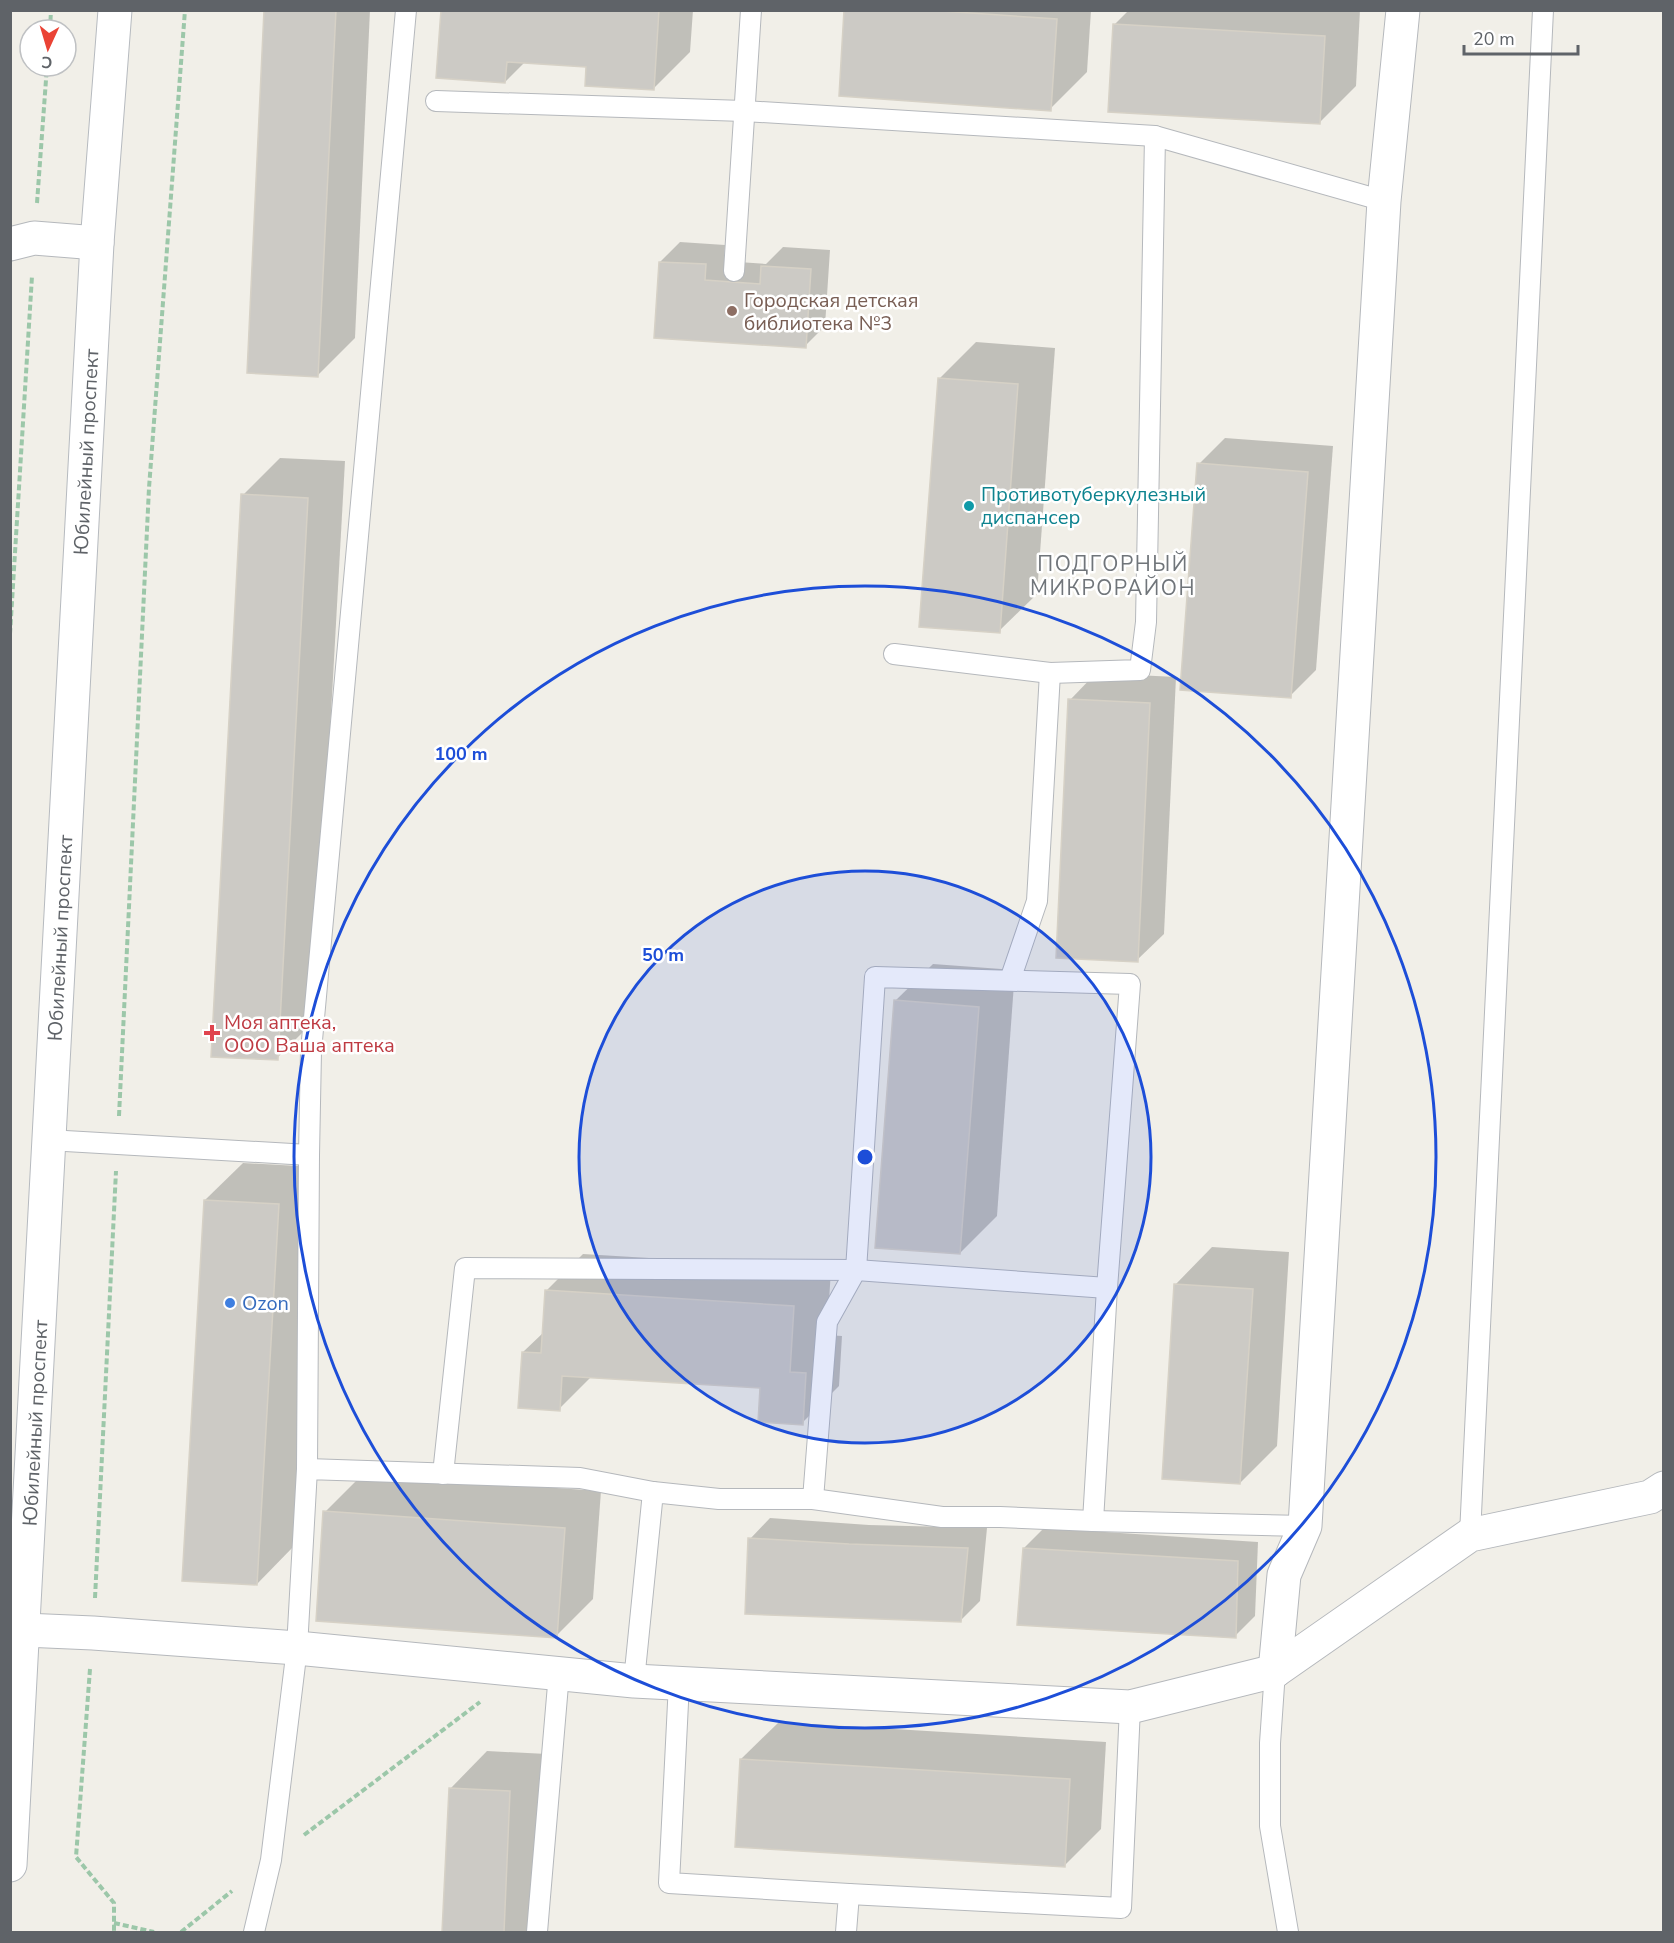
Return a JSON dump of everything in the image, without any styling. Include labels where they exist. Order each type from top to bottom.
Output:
[{"type":"street","name":"Юбилейный проспект","points":[[10,1865],[17,1630],[48,1140],[97,243],[115,10]]},
{"type":"street","points":[[1275,1671],[1284,1575],[1305,1526],[1384,201],[1403,10]]},
{"type":"street","points":[[22,241],[97,243]]},
{"type":"street","points":[[17,1630],[93,1633],[297,1648],[634,1681],[1131,1707],[1275,1671],[1470,1535],[1650,1497],[1664,1488]]},
{"type":"lane","points":[[254,1932],[271,1860],[297,1648],[307,1469],[310,1051],[406,10]]},
{"type":"lane","points":[[734,271],[752,10]]},
{"type":"lane","points":[[1470,1535],[1543,10]]},
{"type":"lane","points":[[436,101],[744,111],[1155,136],[1384,201]]},
{"type":"lane","points":[[894,654],[1050,673],[1140,670],[1146,622],[1155,136]]},
{"type":"lane","points":[[1010,981],[1037,902],[1050,673]]},
{"type":"lane","points":[[813,1499],[828,1322],[856,1270],[875,977],[1130,984],[1107,1288],[1093,1521]]},
{"type":"lane","points":[[48,1140],[309,1155]]},
{"type":"lane","points":[[443,1474],[465,1268],[856,1270],[1107,1288]]},
{"type":"lane","points":[[307,1469],[580,1478],[653,1492],[719,1499],[813,1499],[942,1517],[1305,1526]]},
{"type":"lane","points":[[634,1681],[653,1492]]},
{"type":"lane","points":[[1275,1671],[1270,1743],[1270,1826],[1288,1932]]},
{"type":"lane","points":[[537,1932],[559,1673]]},
{"type":"lane","points":[[679,1683],[669,1883],[849,1894],[1121,1908],[1131,1707]]},
{"type":"lane","points":[[846,1932],[849,1894]]},
{"type":"path","points":[[114,1932],[114,1903],[76,1857],[93,1633],[149,488],[185,10]]},
{"type":"path","points":[[10,634],[22,241],[45,78]]},
{"type":"path","points":[[181,1932],[271,1860],[524,1670]]},
{"type":"path","points":[[114,1923],[154,1932]]},
{"type":"building","points":[[264,10],[336,10],[318,377],[247,373]]},
{"type":"building","points":[[441,10],[659,10],[654,90],[585,86],[586,67],[507,62],[505,83],[436,78]]},
{"type":"building","points":[[844,10],[927,10],[1057,19],[1051,111],[839,96]]},
{"type":"building","points":[[1113,24],[1325,36],[1320,124],[1108,112]]},
{"type":"building","name":"Городская детская библиотека №3","points":[[659,262],[706,264],[705,280],[760,284],[761,266],[811,269],[806,348],[654,338]]},
{"type":"building","name":"Противотуберкулезный диспансер","points":[[938,378],[1018,384],[1000,633],[919,627]]},
{"type":"building","points":[[1197,463],[1308,472],[1291,698],[1180,690]]},
{"type":"building","points":[[241,494],[308,498],[278,1060],[211,1057]]},
{"type":"building","points":[[1068,699],[1150,703],[1138,962],[1056,958]]},
{"type":"building","points":[[894,1000],[979,1007],[960,1254],[875,1248]]},
{"type":"building","points":[[204,1200],[279,1204],[257,1585],[182,1581]]},
{"type":"building","points":[[1174,1284],[1253,1289],[1240,1484],[1162,1479]]},
{"type":"building","points":[[545,1290],[794,1306],[790,1372],[806,1373],[803,1425],[758,1422],[760,1388],[562,1376],[560,1411],[518,1408],[522,1352],[541,1353]]},
{"type":"building","points":[[323,1511],[565,1528],[557,1638],[316,1621]]},
{"type":"building","points":[[748,1538],[968,1548],[961,1622],[745,1614]]},
{"type":"building","points":[[1023,1548],[1238,1561],[1236,1638],[1017,1625]]},
{"type":"building","points":[[740,1759],[1070,1779],[1065,1867],[735,1847]]},
{"type":"building","points":[[449,1788],[510,1791],[504,1932],[442,1932]]},
{"type":"place","name":"Городская детская библиотека №3","points":[[732,311]]},
{"type":"place","name":"Противотуберкулезный диспансер","points":[[969,506]]},
{"type":"place","name":"Моя аптека, ООО Ваша аптека","points":[[212,1033]]},
{"type":"place","name":"Ozon","points":[[230,1303]]},
{"type":"district","name":"ПОДГОРНЫЙ МИКРОРАЙОН","points":[[1113,576]]}]
